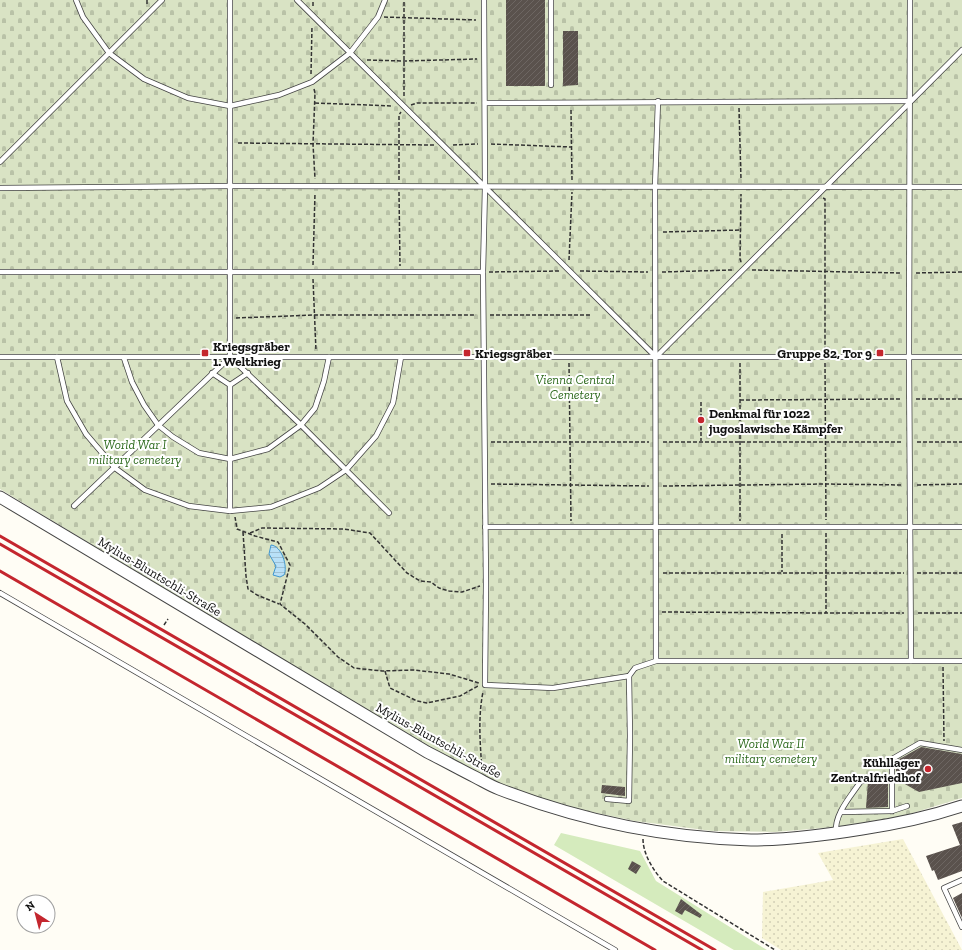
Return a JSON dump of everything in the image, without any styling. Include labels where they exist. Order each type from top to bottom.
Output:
[{"type":"street","name":"Mylius-Bluntschli-Straße","points":[[0,497],[420,748],[498,788],[550,807],[574,814],[644,829],[700,837],[751,840],[815,836],[836,833],[927,817],[962,806]]},
{"type":"lane","points":[[76,0],[83,17],[109,53],[144,79],[188,98],[230,106],[278,95],[311,82],[350,53],[378,17],[385,0]]},
{"type":"lane","points":[[0,162],[162,0]]},
{"type":"lane","points":[[74,506],[230,357],[230,0]]},
{"type":"lane","points":[[297,0],[656,357]]},
{"type":"lane","points":[[484,0],[485,188],[483,272],[486,585],[485,685],[553,688],[628,676],[636,668],[656,661],[962,661]]},
{"type":"lane","points":[[551,0],[551,85]]},
{"type":"lane","points":[[910,0],[909,357],[911,661]]},
{"type":"lane","points":[[656,357],[962,50]]},
{"type":"lane","points":[[485,103],[910,101]]},
{"type":"lane","points":[[656,661],[655,187],[658,102]]},
{"type":"lane","points":[[0,188],[230,186],[485,188],[826,186],[962,187]]},
{"type":"lane","points":[[0,272],[483,272]]},
{"type":"lane","points":[[0,357],[962,357]]},
{"type":"lane","points":[[57,357],[67,401],[86,434],[115,468],[145,490],[189,506],[232,511],[271,507],[319,488],[346,470],[376,436],[393,403],[401,358]]},
{"type":"lane","points":[[230,357],[390,513]]},
{"type":"lane","points":[[124,358],[132,382],[158,425],[173,437],[199,453],[230,459],[268,449],[301,425],[315,408],[324,381],[329,357]]},
{"type":"lane","points":[[212,373],[230,385]]},
{"type":"lane","points":[[230,385],[248,373]]},
{"type":"lane","points":[[230,385],[232,511]]},
{"type":"lane","points":[[485,527],[962,527]]},
{"type":"lane","points":[[0,593],[615,950]]},
{"type":"lane","points":[[607,799],[628,801],[630,736],[628,676]]},
{"type":"lane","points":[[892,811],[892,759],[914,748],[920,743],[962,750]]},
{"type":"lane","points":[[836,833],[835,827],[841,812],[861,781],[864,781]]},
{"type":"lane","points":[[841,812],[892,811],[907,806]]},
{"type":"lane","points":[[961,925],[944,888],[962,880]]},
{"type":"path","points":[[313,0],[311,82],[315,93],[313,144],[316,187],[313,272],[316,357]]},
{"type":"path","points":[[378,17],[404,19],[484,20]]},
{"type":"path","points":[[357,60],[404,61],[485,58]]},
{"type":"path","points":[[483,272],[569,271],[572,187],[571,102]]},
{"type":"path","points":[[230,142],[313,144],[485,144],[571,147]]},
{"type":"path","points":[[399,187],[400,272]]},
{"type":"path","points":[[820,193],[825,200],[826,613]]},
{"type":"path","points":[[655,233],[740,230]]},
{"type":"path","points":[[743,270],[909,273],[962,272]]},
{"type":"path","points":[[230,318],[315,315],[592,315]]},
{"type":"path","points":[[569,357],[571,527]]},
{"type":"path","points":[[740,357],[740,527]]},
{"type":"path","points":[[740,400],[962,399]]},
{"type":"path","points":[[701,402],[701,441]]},
{"type":"path","points":[[485,442],[962,442]]},
{"type":"path","points":[[485,484],[656,486],[962,484]]},
{"type":"path","points":[[232,511],[238,529],[249,534],[278,542],[290,565],[280,604]]},
{"type":"path","points":[[249,534],[262,528],[344,529],[370,533],[407,573],[420,581],[431,582],[439,588],[449,591],[462,592],[486,585]]},
{"type":"path","points":[[782,528],[782,573]]},
{"type":"path","points":[[243,532],[248,589],[257,595],[280,604],[305,624],[338,657],[354,668],[385,671],[414,670],[449,674],[481,684],[460,696],[427,703],[417,701],[390,688],[385,671]]},
{"type":"path","points":[[656,573],[962,573]]},
{"type":"path","points":[[656,612],[962,613]]},
{"type":"path","points":[[164,625],[168,619]]},
{"type":"path","points":[[943,661],[944,747]]},
{"type":"path","points":[[482,769],[480,748],[481,702],[485,685]]},
{"type":"path","points":[[644,829],[643,847],[656,873],[663,881],[775,950]]},
{"type":"shaded area","points":[[903,839],[962,950],[781,950],[762,938],[763,892],[833,880],[818,853]]},
{"type":"green space","name":"Vienna Central Cemetery","points":[[0,0],[962,0],[962,798],[903,816],[835,827],[775,832],[712,831],[635,821],[587,811],[547,800],[501,784],[428,748],[0,489]]},
{"type":"green space","points":[[561,833],[640,851],[656,881],[767,950],[734,950],[554,845]]},
{"type":"water","points":[[271,545],[278,549],[285,562],[284,575],[280,577],[273,575],[276,566],[269,554]]},
{"type":"building","points":[[506,0],[545,0],[545,86],[506,86]]},
{"type":"building","points":[[563,31],[578,31],[578,85],[563,86]]},
{"type":"building","name":"Kühllager Zentralfriedhof","points":[[921,747],[962,754],[962,783],[919,792],[896,779],[896,761]]},
{"type":"building","points":[[867,774],[888,774],[888,807],[866,808],[868,781]]},
{"type":"building","points":[[602,785],[625,787],[625,796],[601,793]]},
{"type":"building","points":[[962,822],[962,871],[938,880],[934,870],[932,871],[926,856],[960,845],[952,825]]},
{"type":"building","points":[[632,861],[641,866],[636,874],[628,869]]},
{"type":"building","points":[[962,893],[962,918],[953,898]]},
{"type":"building","points":[[681,899],[702,915],[700,918],[685,910],[682,915],[675,911]]},
{"type":"railway","points":[[0,536],[715,950]]},
{"type":"railway","points":[[0,544],[702,950]]},
{"type":"railway","points":[[0,571],[655,950]]},
{"type":"place","name":"Kriegsgräber 1. Weltkrieg","points":[[205,353]]},
{"type":"place","name":"Kriegsgräber","points":[[467,353]]},
{"type":"place","name":"Gruppe 82, Tor 9","points":[[880,353]]},
{"type":"place","name":"Denkmal für 1022 jugoslawische Kämpfer","points":[[701,420]]},
{"type":"place","name":"Kühllager Zentralfriedhof","points":[[928,769]]},
{"type":"park label","name":"World War I military cemetery","points":[[135,452]]},
{"type":"park label","name":"World War II military cemetery","points":[[771,750]]}]
